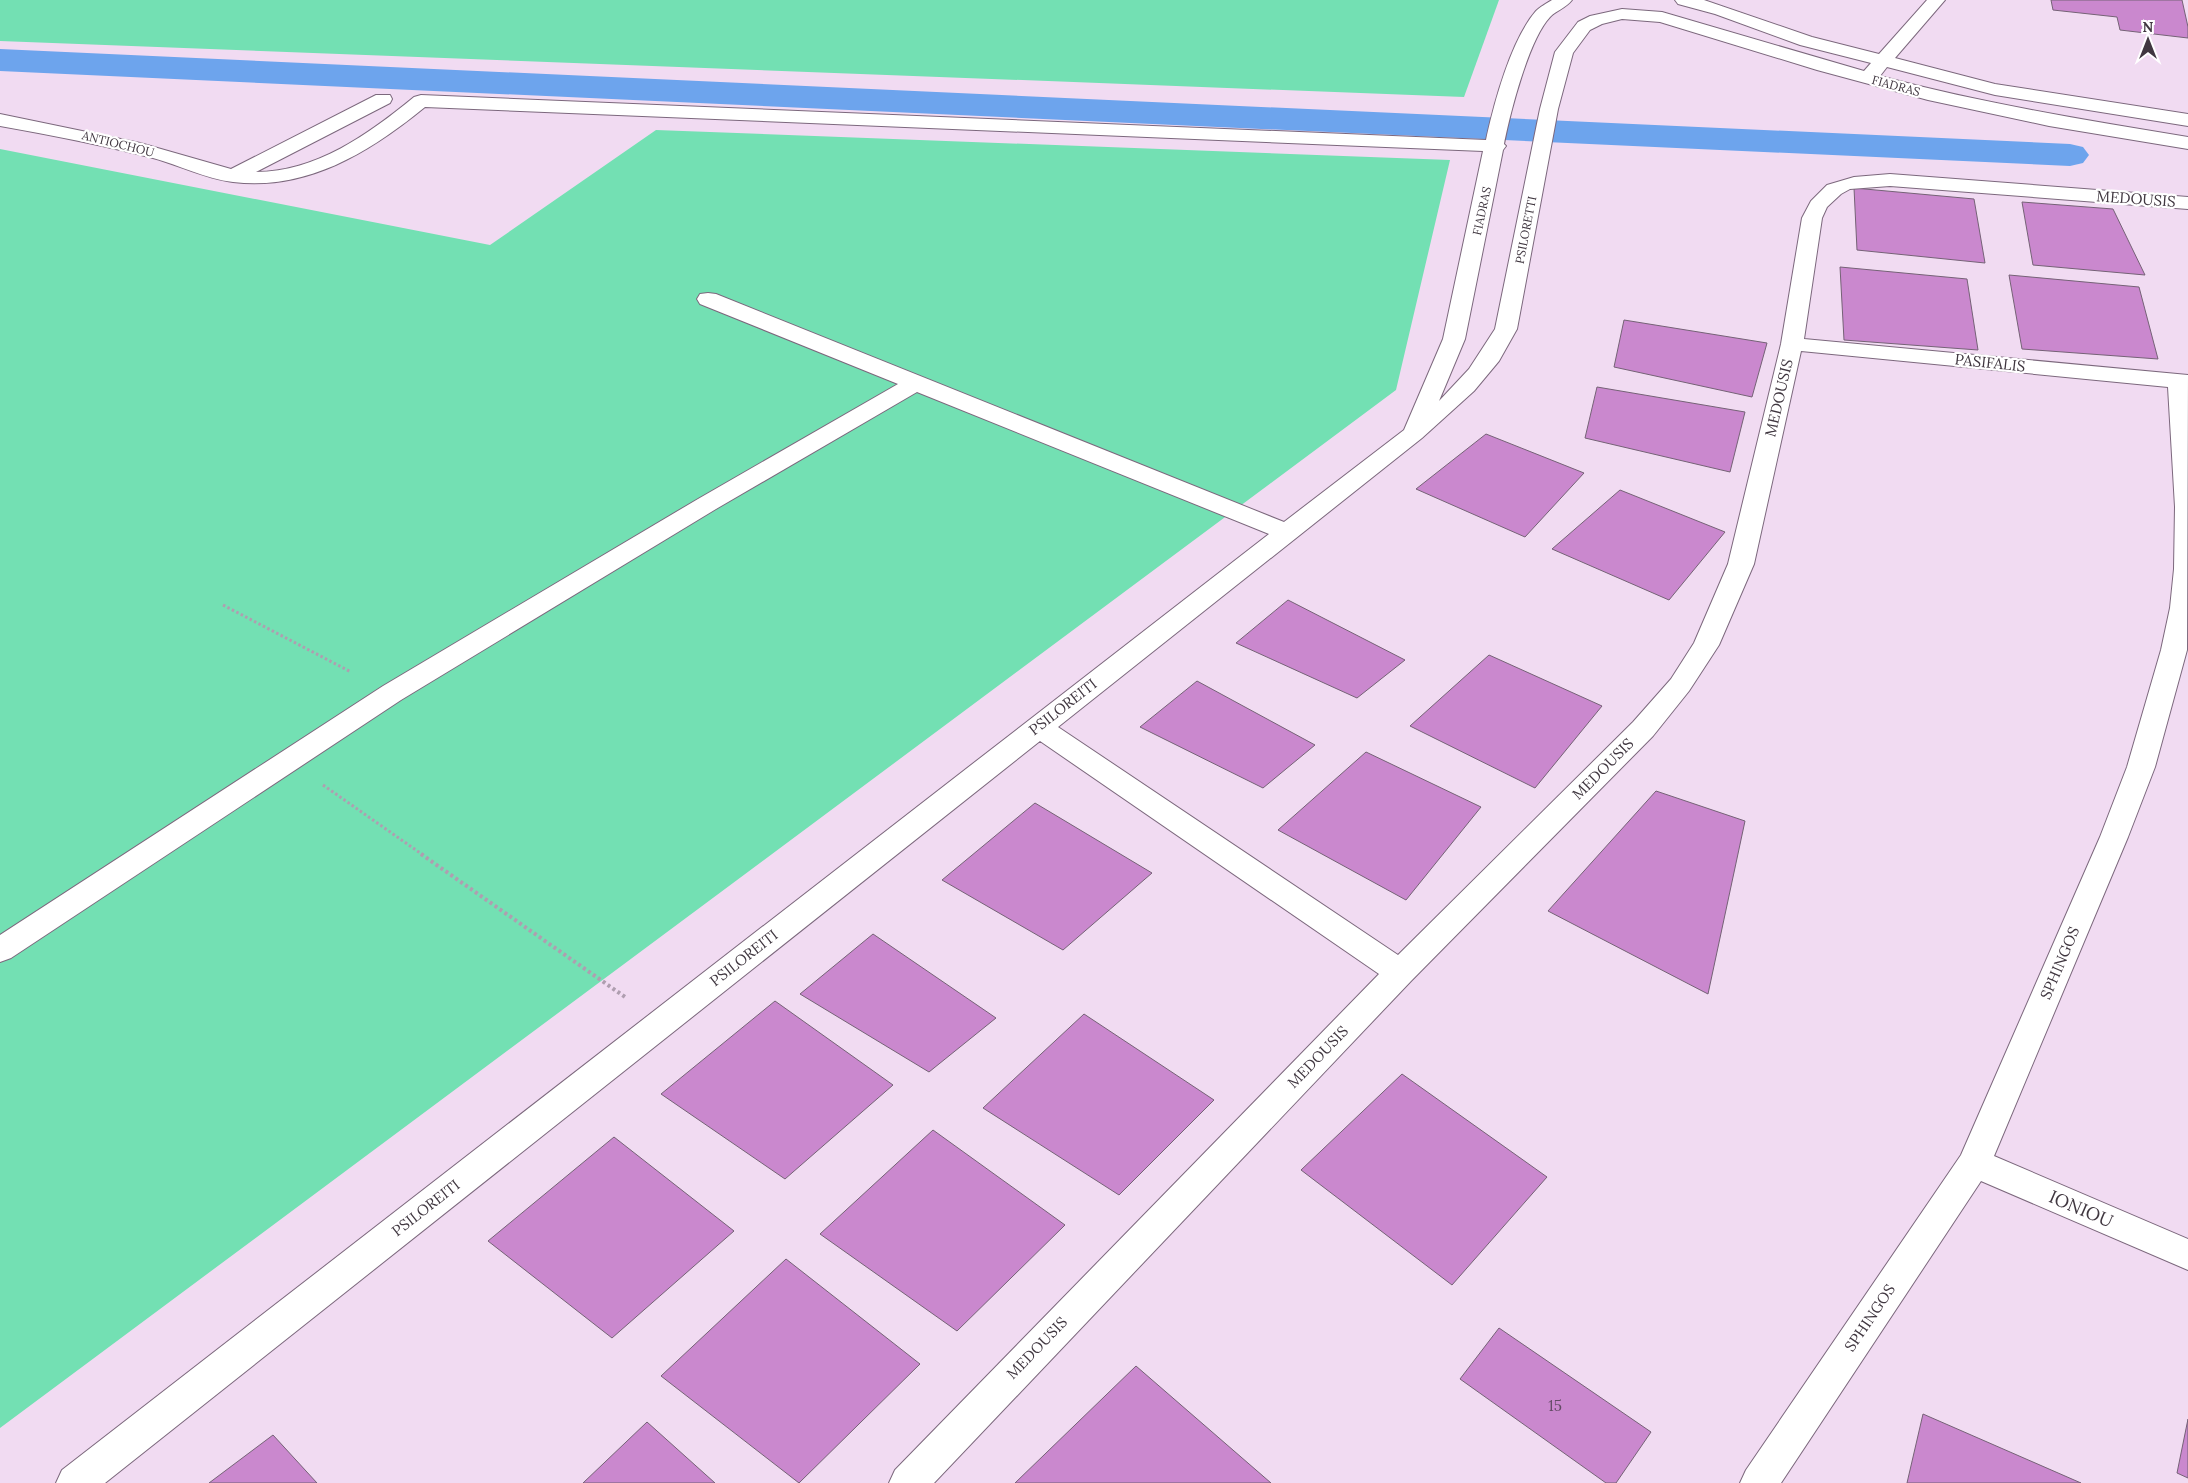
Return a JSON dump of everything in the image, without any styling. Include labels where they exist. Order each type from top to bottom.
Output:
[{"type":"street","name":"FIADRAS","points":[[1414,433],[1454,339],[1497,141],[1502,108],[1525,45],[1544,14],[1563,0]]},
{"type":"street","name":"FIADRAS","points":[[1684,0],[1721,10],[1806,41],[1995,89],[2188,120]]},
{"type":"street","points":[[1867,78],[1936,0]]},
{"type":"street","name":"FIADRAS","points":[[1604,10],[1678,20],[1784,55],[1867,78],[1993,109],[2188,143]]},
{"type":"street","name":"PSILORETTI","points":[[1414,433],[1469,386],[1497,348],[1506,329],[1549,109],[1564,52],[1569,43],[1584,26],[1604,10]]},
{"type":"street","points":[[233,176],[383,99]]},
{"type":"street","name":"ANTIOCHOU","points":[[0,120],[64,131],[115,143],[233,176],[248,178],[286,176],[324,163],[367,140],[402,118],[421,101],[1497,141]]},
{"type":"street","name":"MEDOUSIS","points":[[908,1483],[1400,972],[1643,729],[1680,685],[1706,645],[1725,605],[1741,564],[1792,344],[1812,218],[1821,199],[1839,186],[1854,182],[1890,180],[2188,203]]},
{"type":"street","points":[[708,299],[1286,532]]},
{"type":"street","name":"PASIFALIS","points":[[1792,344],[2183,382]]},
{"type":"street","name":"SPHINGOS","points":[[1759,1483],[1974,1163],[2114,836],[2141,767],[2160,704],[2183,608],[2187,569],[2187,507],[2183,382]]},
{"type":"street","points":[[0,950],[290,762],[392,693],[707,504],[916,383]]},
{"type":"street","name":"PSILOREITI","points":[[76,1483],[1414,433]]},
{"type":"street","points":[[1038,727],[1400,972]]},
{"type":"street","name":"IONIOU","points":[[1974,1163],[2188,1255]]},
{"type":"path","points":[[223,605],[392,693]]},
{"type":"path","points":[[290,762],[662,1022]]},
{"type":"green space","points":[[0,0],[1499,0],[1464,97],[0,41]]},
{"type":"green space","points":[[656,130],[1450,160],[1396,390],[0,1428],[0,149],[490,245]]},
{"type":"building","points":[[2051,0],[2182,0],[2188,27],[2188,38],[2120,30],[2117,17],[2053,10]]},
{"type":"building","points":[[1854,188],[1974,199],[1985,263],[1857,250]]},
{"type":"building","points":[[2022,202],[2113,209],[2145,275],[2033,265]]},
{"type":"building","points":[[1840,267],[1967,279],[1978,350],[1844,340]]},
{"type":"building","points":[[2009,275],[2139,287],[2158,359],[2022,349]]},
{"type":"building","points":[[1624,320],[1767,343],[1752,397],[1614,367]]},
{"type":"building","points":[[1597,387],[1745,412],[1730,472],[1585,438]]},
{"type":"building","points":[[1486,434],[1584,473],[1525,537],[1416,489]]},
{"type":"building","points":[[1620,490],[1725,532],[1669,600],[1552,549]]},
{"type":"building","points":[[1288,600],[1405,660],[1357,698],[1236,643]]},
{"type":"building","points":[[1489,655],[1602,706],[1535,788],[1410,726]]},
{"type":"building","points":[[1197,681],[1315,745],[1263,788],[1140,727]]},
{"type":"building","points":[[1366,752],[1481,807],[1406,900],[1278,830]]},
{"type":"building","points":[[1656,791],[1745,821],[1708,994],[1548,911]]},
{"type":"building","points":[[1035,803],[1152,873],[1063,950],[942,880]]},
{"type":"building","points":[[873,934],[996,1018],[929,1072],[800,994]]},
{"type":"building","points":[[775,1001],[893,1085],[785,1179],[661,1094]]},
{"type":"building","points":[[1084,1014],[1214,1100],[1119,1195],[983,1108]]},
{"type":"building","points":[[1402,1074],[1547,1177],[1452,1285],[1301,1170]]},
{"type":"building","points":[[933,1130],[1065,1225],[957,1331],[820,1234]]},
{"type":"building","points":[[614,1137],[734,1231],[612,1338],[488,1241]]},
{"type":"building","points":[[786,1259],[920,1364],[799,1483],[661,1376]]},
{"type":"building","points":[[1499,1328],[1651,1432],[1616,1483],[1606,1483],[1460,1379]]},
{"type":"building","points":[[1136,1366],[1271,1483],[1015,1483]]},
{"type":"building","points":[[1923,1414],[2081,1483],[1907,1483]]},
{"type":"building","points":[[2188,1419],[2188,1478],[2177,1473]]},
{"type":"building","points":[[647,1422],[715,1483],[583,1483]]},
{"type":"building","points":[[273,1435],[317,1483],[209,1483]]},
{"type":"waterway","points":[[0,60],[2070,155]]}]
